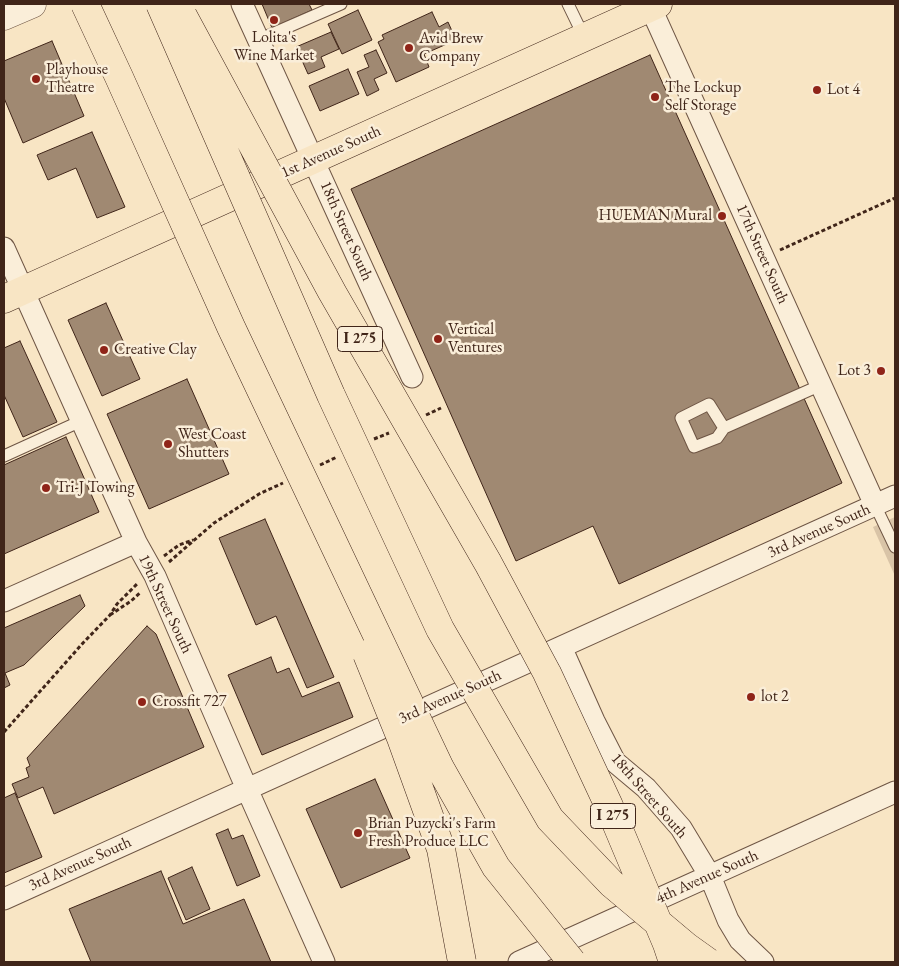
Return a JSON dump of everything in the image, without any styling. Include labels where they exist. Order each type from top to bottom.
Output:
[{"type":"main road","points":[[85,4],[231,327],[440,768],[496,867],[572,962]]},
{"type":"main road","points":[[160,4],[331,394],[440,629],[550,819],[612,884],[687,947],[708,962]]},
{"type":"main road","name":"I 275","points":[[176,4],[332,292],[483,554],[547,673],[613,816],[673,962]]},
{"type":"main road","name":"1st Avenue South","points":[[13,295],[653,5]]},
{"type":"main road","points":[[231,327],[401,738],[441,849],[462,962]]},
{"type":"street","points":[[4,16],[32,4]]},
{"type":"street","name":"18th Street South","points":[[242,4],[412,377]]},
{"type":"street","name":"17th Street South","points":[[653,5],[876,505]]},
{"type":"street","name":"19th Street South","points":[[4,248],[13,295],[82,421],[136,542],[155,576],[246,789],[324,962]]},
{"type":"street","name":"3rd Avenue South","points":[[4,899],[895,496]]},
{"type":"street","points":[[4,601],[136,542]]},
{"type":"street","name":"18th Street South","points":[[561,647],[594,721],[616,762],[646,788],[681,828],[710,876],[728,920],[740,940],[763,962]]},
{"type":"street","name":"4th Avenue South","points":[[519,962],[895,792]]},
{"type":"lane","points":[[258,40],[341,4]]},
{"type":"lane","points":[[568,4],[584,37]]},
{"type":"lane","points":[[724,428],[822,385]]},
{"type":"lane","points":[[4,456],[82,421]]},
{"type":"lane","points":[[876,505],[895,547]]},
{"type":"path","points":[[764,257],[895,198]]},
{"type":"path","points":[[161,558],[172,548],[194,540],[166,564]]},
{"type":"path","points":[[4,732],[137,583]]},
{"type":"path","points":[[110,615],[131,601],[144,589]]},
{"type":"shaded area","points":[[895,517],[895,576],[873,527]]},
{"type":"building","points":[[262,4],[309,4],[312,10],[272,28]]},
{"type":"building","points":[[358,10],[372,40],[342,54],[328,24]]},
{"type":"building","name":"Avid Brew Company","points":[[432,12],[439,27],[448,22],[456,40],[424,54],[429,67],[396,82],[378,42],[384,39],[382,35]]},
{"type":"building","points":[[331,32],[339,49],[321,57],[325,67],[308,74],[296,47]]},
{"type":"building","name":"Playhouse Theatre","points":[[52,41],[84,116],[23,143],[4,98],[4,61]]},
{"type":"building","points":[[376,50],[387,73],[374,79],[379,90],[367,96],[357,72],[369,67],[364,55]]},
{"type":"building","points":[[650,55],[842,483],[619,584],[593,526],[516,561],[351,189]]},
{"type":"building","points":[[348,69],[359,94],[320,111],[309,86]]},
{"type":"building","points":[[92,132],[125,207],[97,218],[76,168],[48,180],[37,155]]},
{"type":"building","name":"Creative Clay","points":[[106,303],[140,379],[102,396],[68,320]]},
{"type":"building","points":[[20,341],[57,422],[23,437],[4,395],[4,348]]},
{"type":"building","name":"West Coast Shutters","points":[[187,379],[229,474],[149,509],[107,414]]},
{"type":"building","name":"Tri-J Towing","points":[[66,437],[99,512],[4,554],[4,465]]},
{"type":"building","points":[[265,519],[334,677],[307,688],[276,616],[256,625],[219,538]]},
{"type":"building","points":[[80,595],[85,606],[24,665],[5,673],[10,685],[4,688],[4,628]]},
{"type":"building","points":[[147,626],[156,634],[204,747],[54,814],[43,787],[18,798],[12,784],[29,777],[26,768],[30,766],[27,758]]},
{"type":"building","points":[[271,657],[277,673],[289,668],[302,697],[339,682],[353,717],[262,755],[228,675]]},
{"type":"building","name":"Brian Puzycki's Farm Fresh Produce LLC","points":[[375,779],[410,858],[341,888],[306,809]]},
{"type":"building","points":[[15,793],[42,857],[4,873],[4,798]]},
{"type":"building","points":[[228,829],[232,839],[243,835],[260,876],[237,886],[216,834]]},
{"type":"building","points":[[192,867],[210,909],[186,920],[168,878]]},
{"type":"building","points":[[161,871],[183,924],[244,899],[271,962],[91,962],[69,909]]},
{"type":"place","name":"Lolita's Wine Market","points":[[274,20]]},
{"type":"place","name":"Avid Brew Company","points":[[409,48]]},
{"type":"place","name":"Playhouse Theatre","points":[[36,79]]},
{"type":"place","name":"Lot 4","points":[[817,90]]},
{"type":"place","name":"The Lockup Self Storage","points":[[655,97]]},
{"type":"place","name":"HUEMAN Mural","points":[[722,216]]},
{"type":"place","name":"Vertical Ventures","points":[[438,339]]},
{"type":"place","name":"Creative Clay","points":[[104,350]]},
{"type":"place","name":"Lot 3","points":[[881,371]]},
{"type":"place","name":"West Coast Shutters","points":[[168,444]]},
{"type":"place","name":"Tri-J Towing","points":[[46,488]]},
{"type":"place","name":"lot 2","points":[[751,697]]},
{"type":"place","name":"Crossfit 727","points":[[142,702]]},
{"type":"place","name":"Brian Puzycki's Farm Fresh Produce LLC","points":[[358,833]]}]
